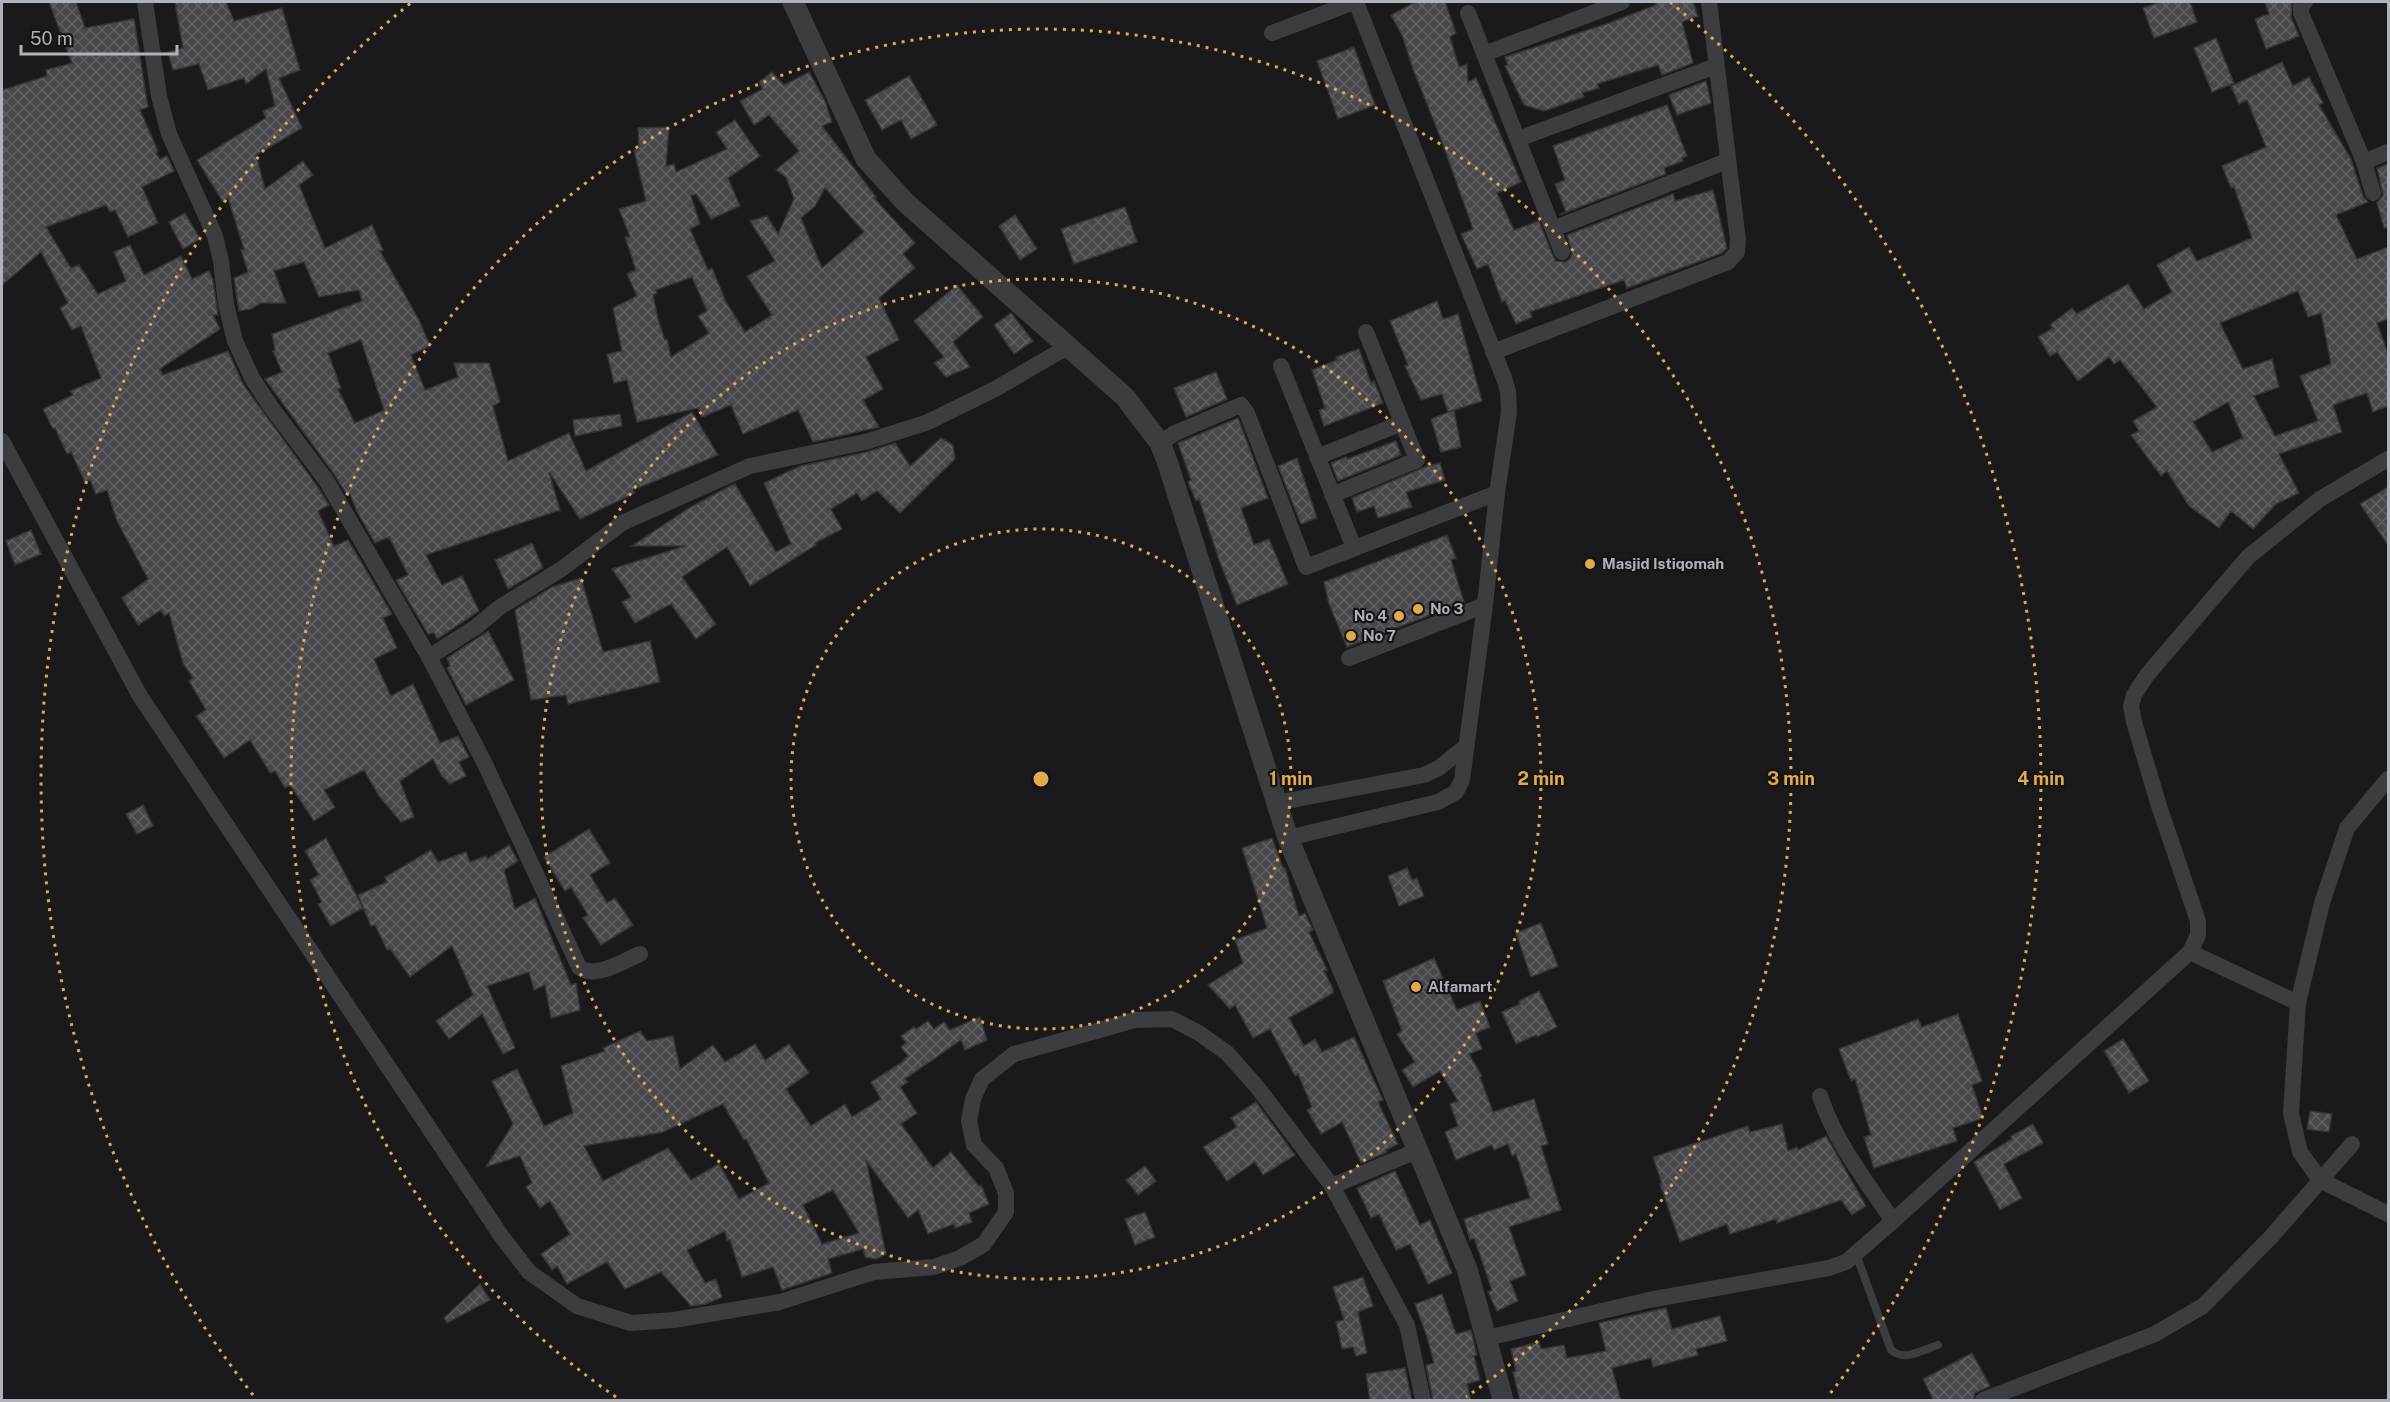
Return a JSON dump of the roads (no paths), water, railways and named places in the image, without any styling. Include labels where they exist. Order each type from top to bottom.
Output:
[{"type":"street","points":[[145,2],[159,96],[169,134],[215,236],[221,261],[226,304],[235,341],[252,378],[326,480],[429,657],[484,762],[579,968],[584,972],[594,973],[640,954]]},
{"type":"street","points":[[793,2],[866,159],[905,202],[1125,397],[1160,443],[1288,838],[1467,1269],[1503,1401]]},
{"type":"street","points":[[1272,33],[1355,2],[1508,391],[1509,412],[1465,747],[1464,772],[1456,792],[1448,798],[1415,808],[1288,838]]},
{"type":"street","points":[[1484,54],[1622,2]]},
{"type":"street","points":[[1493,352],[1728,262],[1737,252],[1738,240],[1709,2]]},
{"type":"street","points":[[2305,2],[2301,6],[2301,13],[2364,162],[2373,193]]},
{"type":"street","points":[[1468,13],[1562,252]]},
{"type":"street","points":[[1518,139],[1716,66]]},
{"type":"street","points":[[2364,162],[2388,152]]},
{"type":"street","points":[[1553,229],[1727,161]]},
{"type":"street","points":[[1332,495],[1417,460],[1366,332]]},
{"type":"street","points":[[429,657],[476,627],[500,607],[563,568],[622,523],[750,466],[865,442],[927,422],[995,389],[1069,346]]},
{"type":"street","points":[[1281,366],[1354,549]]},
{"type":"street","points":[[1160,443],[1175,433],[1241,405],[1247,413],[1306,567],[1497,493]]},
{"type":"street","points":[[1317,457],[1402,423]]},
{"type":"street","points":[[2,441],[140,696],[502,1237],[530,1272],[577,1306],[631,1323],[674,1320],[780,1302],[874,1272],[934,1268],[960,1258],[984,1244],[1006,1212],[1006,1193],[996,1168],[974,1145],[969,1121],[973,1100],[982,1079],[1014,1054],[1135,1020],[1172,1019],[1199,1033],[1227,1053],[1258,1088],[1332,1186],[1407,1325],[1422,1401]]},
{"type":"street","points":[[1487,1338],[1649,1300],[1829,1268],[1846,1262],[2190,952],[2198,935],[2198,921],[2133,722],[2131,706],[2134,695],[2147,675],[2248,557],[2320,499],[2388,459]]},
{"type":"street","points":[[1350,658],[1485,605]]},
{"type":"street","points":[[1276,803],[1424,775],[1439,768],[1465,747]]},
{"type":"street","points":[[2388,779],[2347,828],[2322,903],[2298,1003],[2291,1113],[2300,1152],[2320,1180],[2388,1214]]},
{"type":"street","points":[[2190,952],[2298,1003]]},
{"type":"street","points":[[1820,1096],[1828,1120],[1841,1144],[1893,1221]]},
{"type":"street","points":[[1983,1401],[2155,1334],[2202,1306],[2271,1237],[2352,1144]]},
{"type":"street","points":[[1332,1186],[1419,1150]]},
{"type":"lane","points":[[1856,1254],[1891,1350],[1904,1356],[1938,1345]]},
{"type":"place","name":"Masjid Istiqomah","points":[[1590,564]]},
{"type":"place","name":"No 3","points":[[1418,609]]},
{"type":"place","name":"No 4","points":[[1399,616]]},
{"type":"place","name":"No 7","points":[[1351,636]]},
{"type":"place","name":"Alfamart","points":[[1416,987]]}]
